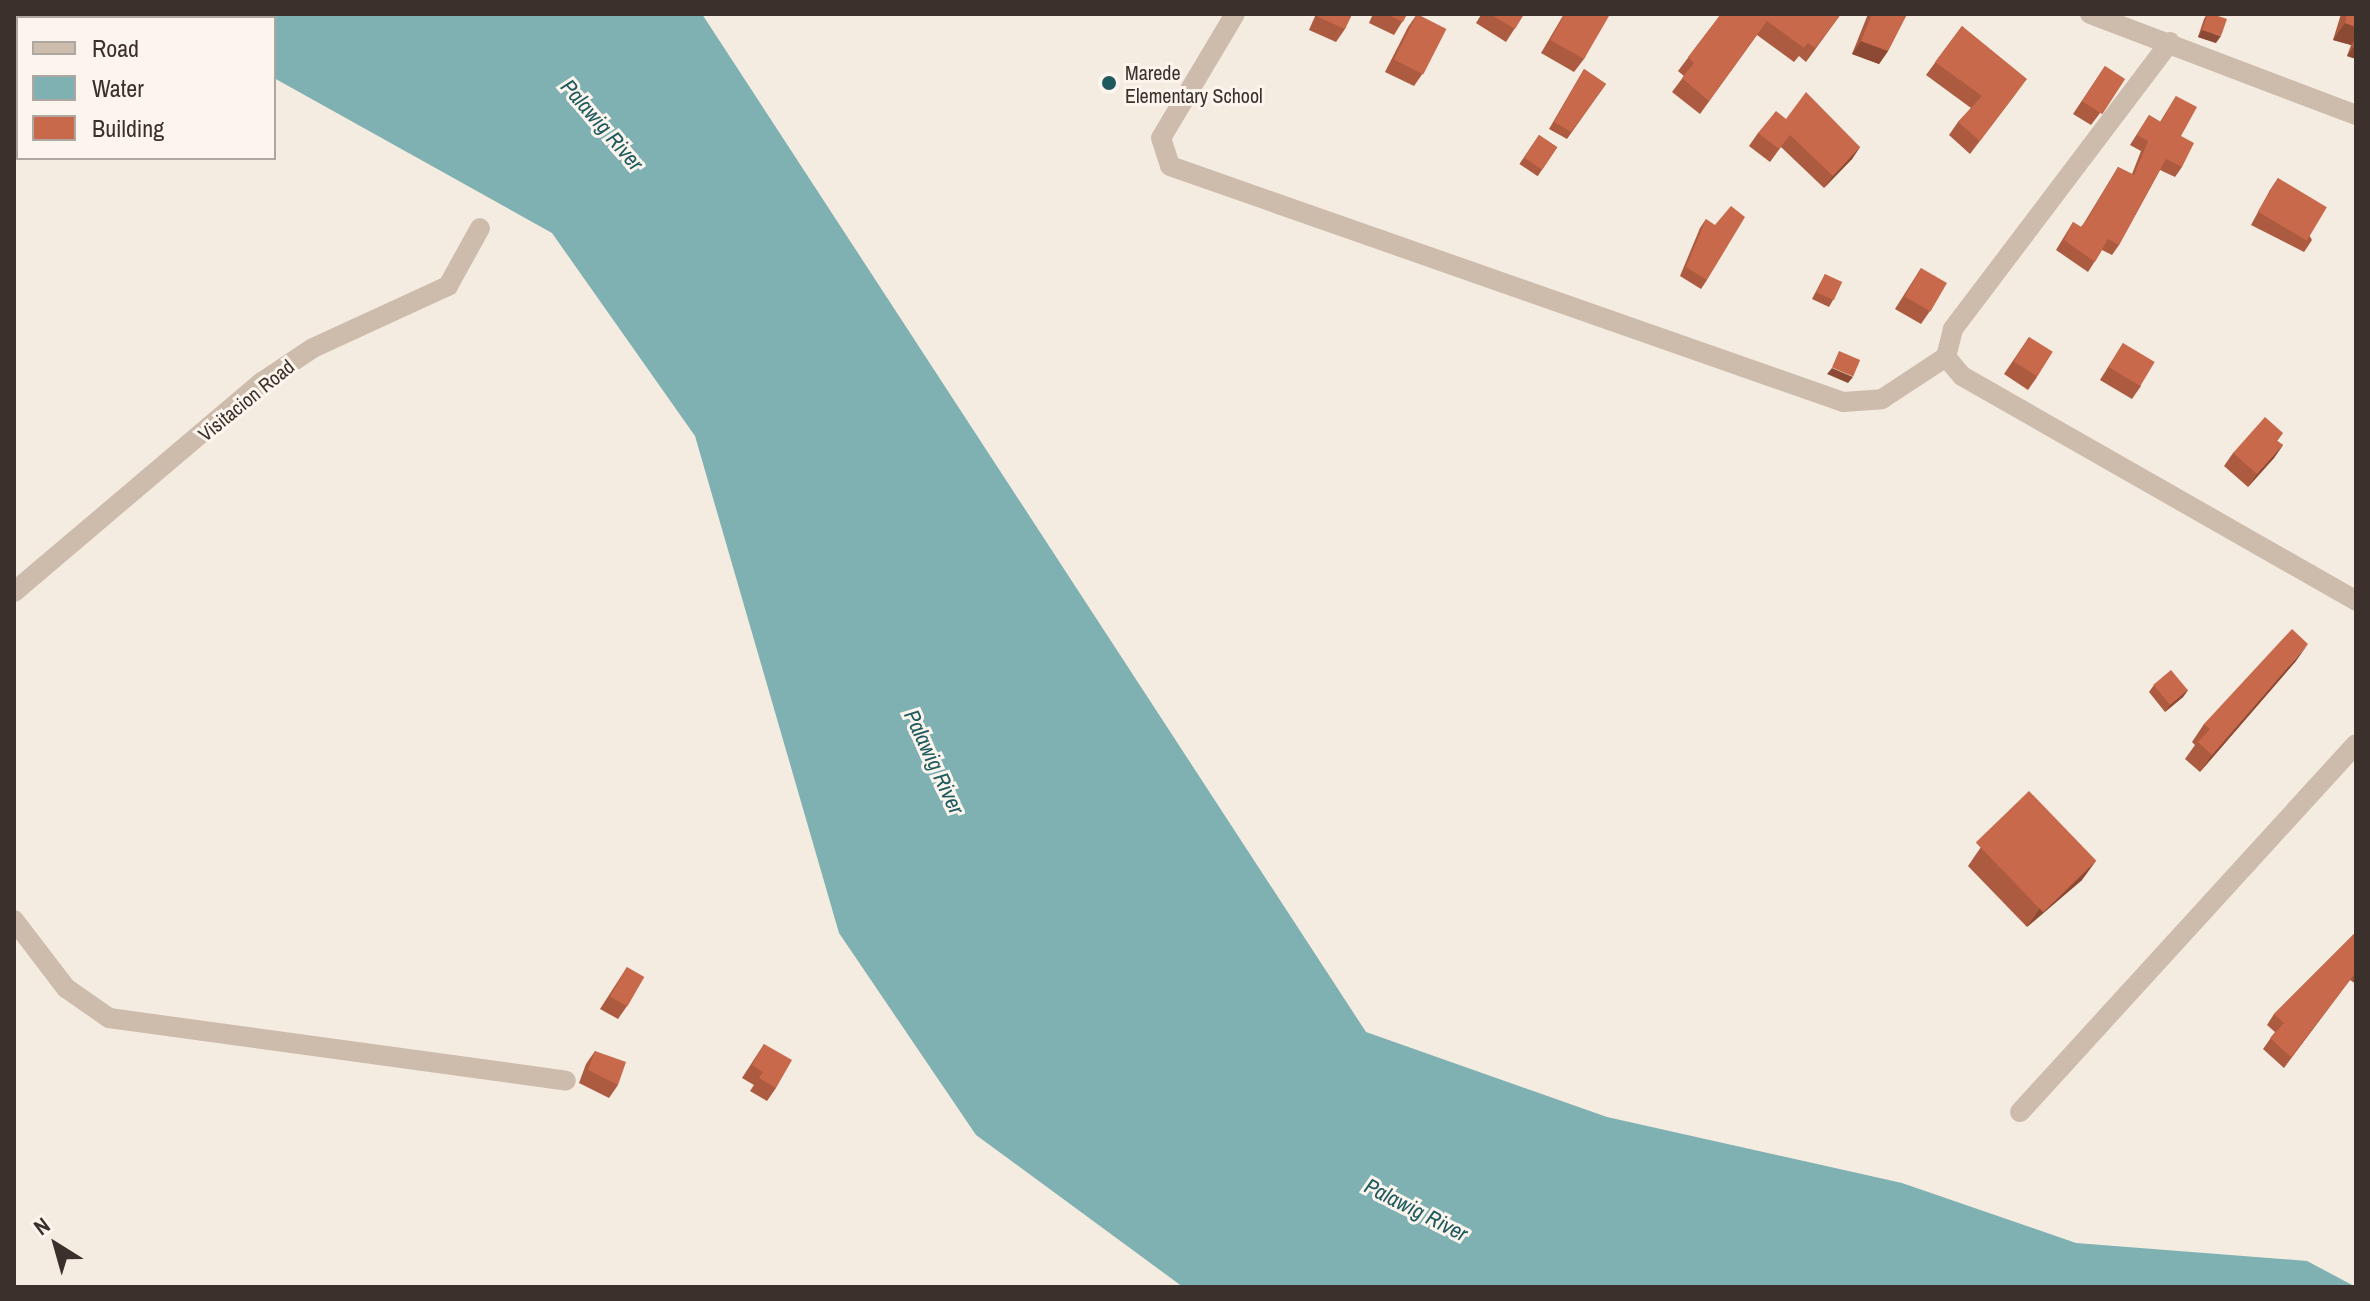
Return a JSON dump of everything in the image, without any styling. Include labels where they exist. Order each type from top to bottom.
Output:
[{"type":"street","points":[[1235,14],[1161,138],[1170,166],[1843,402],[1882,399],[1946,357],[1953,329],[2170,42]]},
{"type":"street","points":[[2090,14],[2356,115]]},
{"type":"street","name":"Visitacion Road","points":[[14,592],[262,382],[313,348],[448,286],[480,228]]},
{"type":"street","points":[[1946,357],[1962,376],[2356,601]]},
{"type":"street","points":[[2020,1112],[2356,744]]},
{"type":"street","points":[[14,920],[75,997],[109,1018],[566,1081]]},
{"type":"water","name":"Palawig River","points":[[14,14],[702,14],[1366,1032],[1607,1117],[1902,1183],[2076,1243],[2307,1261],[2356,1287],[1183,1287],[976,1135],[839,933],[695,436],[552,233],[276,79],[276,16]]},
{"type":"building","points":[[1319,14],[1352,14],[1345,29],[1318,17]]},
{"type":"building","points":[[1386,14],[1407,14],[1403,22]]},
{"type":"building","points":[[1417,14],[1446,29],[1423,74],[1394,59]]},
{"type":"building","points":[[1490,14],[1524,14],[1515,29]]},
{"type":"building","points":[[1565,14],[1609,16],[1584,59],[1550,40]]},
{"type":"building","points":[[1721,14],[1841,14],[1815,48],[1808,43],[1804,48],[1767,21],[1709,101],[1682,78],[1694,63],[1688,57]]},
{"type":"building","points":[[1872,14],[1907,14],[1888,51],[1861,41]]},
{"type":"building","points":[[2208,14],[2227,19],[2221,36],[2202,30]]},
{"type":"building","points":[[2347,14],[2356,14],[2356,27],[2345,23]]},
{"type":"building","points":[[1962,26],[2027,79],[1980,141],[1958,122],[1982,96],[1935,62]]},
{"type":"building","points":[[2105,66],[2125,79],[2102,114],[2082,101]]},
{"type":"building","points":[[1584,69],[1606,84],[1571,132],[1554,122]]},
{"type":"building","points":[[1806,92],[1860,147],[1833,176],[1790,135],[1779,149],[1758,133],[1776,111],[1786,119]]},
{"type":"building","points":[[2176,96],[2197,107],[2181,136],[2194,143],[2182,167],[2166,159],[2119,245],[2108,239],[2095,262],[2064,240],[2073,222],[2081,227],[2087,220],[2118,167],[2134,175],[2148,141],[2137,135],[2149,115],[2161,122]]},
{"type":"building","points":[[1539,135],[1557,147],[1542,170],[1524,157]]},
{"type":"building","points":[[2278,178],[2327,207],[2307,241],[2258,211]]},
{"type":"building","points":[[1731,206],[1745,217],[1707,280],[1686,267],[1706,219],[1715,225]]},
{"type":"building","points":[[1921,268],[1947,283],[1930,312],[1904,297]]},
{"type":"building","points":[[1825,274],[1842,282],[1834,300],[1817,292]]},
{"type":"building","points":[[2029,337],[2053,352],[2037,376],[2014,362]]},
{"type":"building","points":[[2123,343],[2155,362],[2140,386],[2109,367]]},
{"type":"building","points":[[1839,351],[1860,360],[1853,377],[1832,368]]},
{"type":"building","points":[[2265,417],[2283,433],[2276,440],[2283,445],[2257,474],[2233,453]]},
{"type":"building","points":[[2292,629],[2308,644],[2212,755],[2198,742],[2210,729],[2204,724]]},
{"type":"building","points":[[2171,670],[2188,690],[2170,705],[2153,685]]},
{"type":"building","points":[[2029,791],[2096,861],[2043,912],[1976,842]]},
{"type":"building","points":[[2356,932],[2356,972],[2291,1057],[2270,1038],[2284,1023],[2274,1014]]},
{"type":"building","points":[[627,967],[644,977],[627,1006],[610,996]]},
{"type":"building","points":[[764,1044],[792,1060],[776,1088],[759,1078],[763,1072],[752,1065]]},
{"type":"building","points":[[595,1051],[626,1062],[618,1085],[588,1070]]},
{"type":"place","name":"Marede Elementary School","points":[[1109,83]]}]
